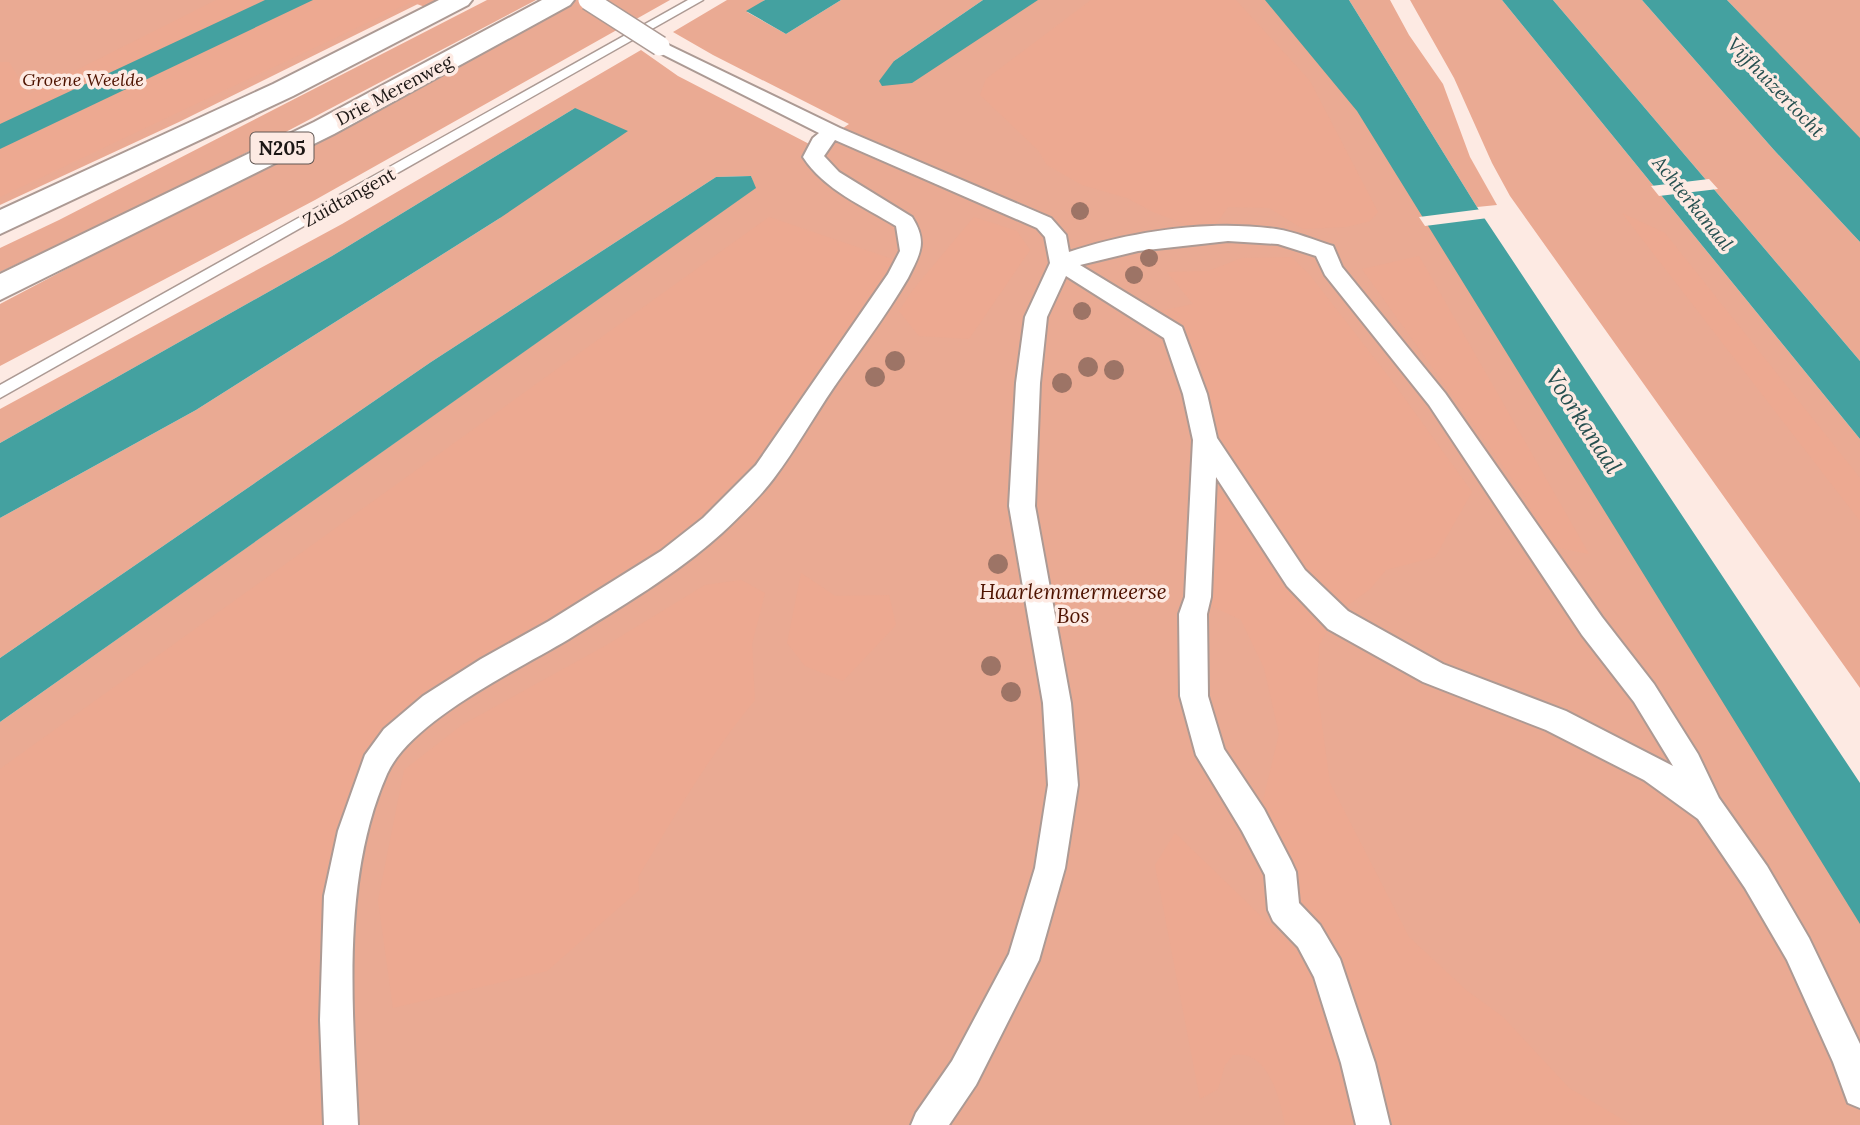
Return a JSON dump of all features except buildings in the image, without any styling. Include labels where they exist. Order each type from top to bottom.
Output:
[{"type":"highway","name":"N205","points":[[0,223],[283,90],[459,0]]},
{"type":"highway","name":"Drie Merenweg","points":[[0,288],[324,128],[561,0]]},
{"type":"street","points":[[588,0],[660,46],[833,132],[1044,223],[1055,235],[1061,264],[1036,317],[1028,383],[1022,506],[1057,703],[1063,785],[1050,868],[1023,960],[964,1073],[928,1125]]},
{"type":"street","points":[[341,1125],[337,1020],[340,896],[353,831],[375,765],[394,739],[433,705],[559,631],[670,559],[712,526],[765,472],[897,278],[911,251],[911,236],[905,222],[832,177],[813,157],[820,143],[833,132]]},
{"type":"street","points":[[1061,264],[1086,253],[1122,247],[1242,234],[1279,237],[1325,251],[1333,270],[1437,400],[1498,485],[1592,626],[1644,693],[1688,764],[1709,810],[1756,877],[1798,949],[1849,1058],[1860,1091]]},
{"type":"street","points":[[1061,264],[1174,333],[1195,394],[1205,440],[1198,597],[1193,614],[1194,696],[1211,755],[1253,820],[1280,872],[1283,910],[1309,936],[1328,971],[1358,1063],[1373,1125]]},
{"type":"street","points":[[1205,440],[1296,578],[1338,620],[1433,673],[1556,720],[1654,770],[1709,810]]},
{"type":"lane","name":"Zuidtangent","points":[[0,392],[697,0]]},
{"type":"green space","name":"Groene Weelde","points":[[0,0],[426,0],[179,122],[0,205]]},
{"type":"green space","points":[[216,0],[265,0],[0,124],[0,62],[9,62],[29,94]]},
{"type":"green space","points":[[313,0],[444,0],[428,8],[411,2],[0,197],[0,149]]},
{"type":"green space","points":[[487,0],[536,0],[187,184],[0,272],[0,248]]},
{"type":"green space","points":[[576,0],[670,0],[315,200],[0,366],[0,304]]},
{"type":"green space","name":"Haarlemmermeerse Bos","points":[[727,0],[765,0],[747,12],[786,34],[841,0],[983,0],[894,61],[1028,0],[1288,0],[1860,883],[1860,1125],[0,1125],[0,722],[755,188],[751,176],[716,177],[431,362],[0,658],[0,518],[196,410],[500,218],[575,108],[332,256],[0,443],[0,409],[342,224],[641,50],[678,76],[815,147],[849,124],[673,32]]},
{"type":"green space","points":[[1091,0],[1236,0],[1310,81],[1378,212],[1370,221],[1346,227],[1303,229],[1269,208],[1228,207],[1211,231],[1203,231],[1153,212],[1127,198],[1082,185],[1047,165],[1038,150],[980,95],[986,79]]},
{"type":"green space","points":[[1349,0],[1390,0],[1409,35],[1443,84],[1470,157],[1497,205],[1477,207]]},
{"type":"green space","points":[[1410,0],[1502,0],[1860,439],[1860,688],[1510,196],[1492,163],[1454,78]]},
{"type":"green space","points":[[1553,0],[1642,0],[1774,150],[1860,242],[1860,361]]},
{"type":"green space","points":[[1727,0],[1860,0],[1860,139],[1843,122]]},
{"type":"green space","points":[[1622,213],[1665,233],[1860,478],[1860,521]]},
{"type":"green space","points":[[769,217],[898,261],[756,469],[707,522],[367,763],[326,1125],[0,1125],[0,769]]},
{"type":"green space","points":[[974,217],[1017,231],[1030,250],[969,339],[919,336],[899,311],[912,291]]},
{"type":"green space","points":[[1419,256],[1589,554],[1544,545],[1526,498],[1362,269]]},
{"type":"green space","points":[[1291,257],[1309,274],[1392,381],[1472,492],[1435,557],[1386,570],[1370,589],[1344,608],[1308,573],[1218,443],[1200,361],[1181,328],[1161,311],[1193,304],[1167,272],[1208,271],[1242,258]]},
{"type":"green space","points":[[1219,492],[1232,501],[1284,586],[1329,628],[1319,645],[1317,689],[1330,783],[1409,937],[1466,990],[1503,1017],[1569,1088],[1632,1125],[1392,1125],[1386,1122],[1260,813],[1279,734],[1264,668],[1241,620],[1207,604],[1213,499]]},
{"type":"green space","points":[[801,573],[835,596],[889,595],[896,625],[843,681],[805,666],[787,643]]},
{"type":"green space","points":[[741,580],[765,593],[752,644],[755,700],[722,743],[679,809],[638,877],[639,890],[547,971],[393,1008],[378,900],[404,770],[462,725],[605,646],[705,585]]},
{"type":"green space","points":[[1175,833],[1319,972],[1347,1064],[1355,1125],[1285,1125],[1276,1089],[1264,1067],[1245,1055],[1233,1055],[1225,1065],[1218,1089],[1200,1099],[1155,865]]},
{"type":"water","points":[[265,0],[313,0],[0,149],[0,124]]},
{"type":"water","points":[[765,0],[841,0],[786,34],[746,11]]},
{"type":"water","points":[[983,0],[1038,0],[912,83],[882,86],[879,81],[894,61]]},
{"type":"water","name":"Voorkanaal","points":[[1265,0],[1349,0],[1477,207],[1860,783],[1860,924],[1357,111]]},
{"type":"water","name":"Achterkanaal","points":[[1502,0],[1553,0],[1860,361],[1860,439]]},
{"type":"water","name":"Vijfhuizertocht","points":[[1642,0],[1727,0],[1860,138],[1860,242],[1774,150]]},
{"type":"water","points":[[575,108],[628,131],[500,218],[196,410],[0,518],[0,443],[332,256]]},
{"type":"water","points":[[751,176],[756,188],[0,722],[0,658],[431,362],[716,177]]},
{"type":"pier","points":[[1709,179],[1718,189],[1659,196],[1651,186]]},
{"type":"pier","points":[[1482,209],[1488,218],[1425,226],[1419,217]]}]
